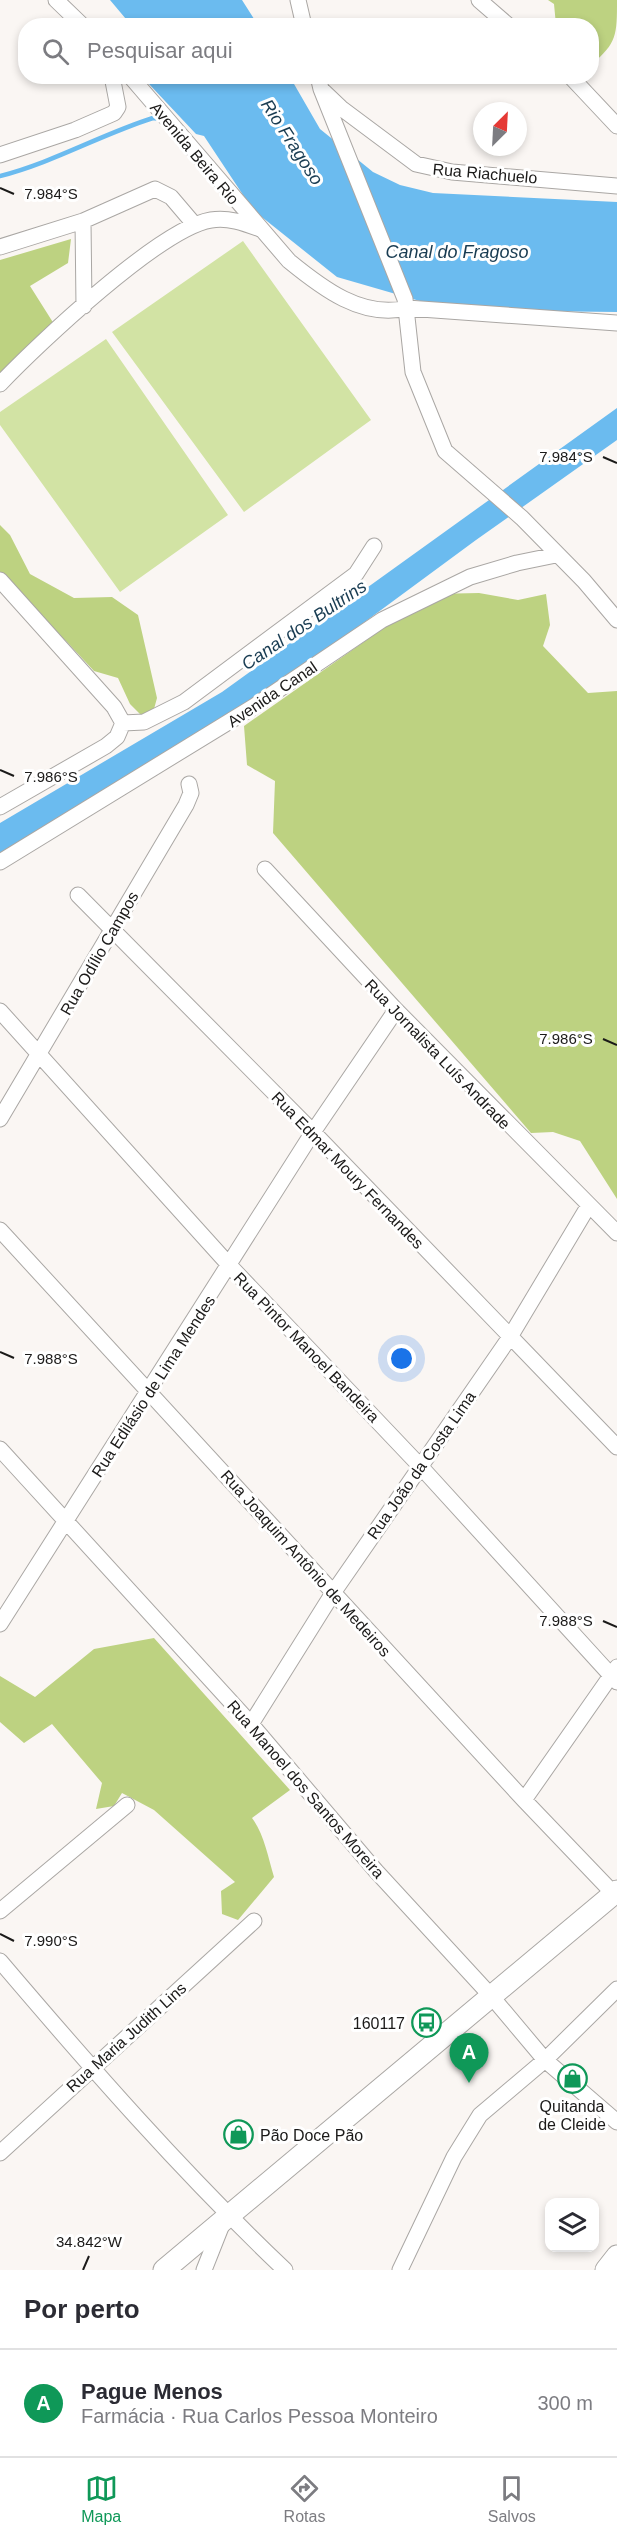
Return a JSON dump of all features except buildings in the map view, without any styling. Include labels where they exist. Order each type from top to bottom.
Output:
[{"type":"main road","points":[[164,2270],[616,1892]]},
{"type":"main road","points":[[606,2270],[617,2256]]},
{"type":"street","points":[[56,0],[75,18]]},
{"type":"street","points":[[298,0],[302,18]]},
{"type":"street","points":[[479,0],[500,18]]},
{"type":"street","points":[[0,155],[75,130],[114,113],[118,106],[114,84]]},
{"type":"street","name":"Avenida Beira Rio","points":[[137,84],[289,261],[318,285],[341,297],[370,309],[394,312],[406,304],[617,323]]},
{"type":"street","points":[[319,84],[406,304],[413,372],[445,451],[522,518],[556,555],[584,580],[617,620]]},
{"type":"street","name":"Rua Riachuelo","points":[[320,84],[341,108],[398,152],[416,164],[431,170],[617,186]]},
{"type":"street","points":[[578,84],[617,126]]},
{"type":"street","points":[[0,248],[83,221],[155,189],[171,197],[194,224]]},
{"type":"street","points":[[0,384],[84,306],[148,253],[194,224],[220,219],[260,229]]},
{"type":"street","points":[[83,221],[84,306]]},
{"type":"street","points":[[123,723],[144,722],[184,702],[356,574],[374,546]]},
{"type":"street","name":"Avenida Canal","points":[[0,862],[253,707],[382,620],[470,577],[517,563],[538,561],[556,555]]},
{"type":"street","points":[[0,580],[114,707],[123,723]]},
{"type":"street","points":[[0,807],[106,746],[117,737],[123,723]]},
{"type":"street","name":"Rua Odílio Campos","points":[[0,1119],[186,805],[191,793],[189,784]]},
{"type":"street","name":"Rua Jornalista Luís Andrade","points":[[265,869],[396,1010],[617,1233]]},
{"type":"street","name":"Rua Edmar Moury Fernandes","points":[[78,895],[313,1132],[617,1447]]},
{"type":"street","name":"Rua Edilásio de Lima Mendes","points":[[0,1624],[230,1266],[313,1132],[396,1010]]},
{"type":"street","name":"Rua Pintor Manoel Bandeira","points":[[0,1011],[230,1266],[615,1674]]},
{"type":"street","name":"Rua João da Costa Lima","points":[[251,1724],[333,1593],[510,1336],[589,1205]]},
{"type":"street","name":"Rua Joaquim Antônio de Medeiros","points":[[0,1230],[524,1800],[616,1892]]},
{"type":"street","name":"Rua Manoel dos Santos Moreira","points":[[0,1449],[251,1724],[376,1871],[492,1997],[545,2060],[617,2122]]},
{"type":"street","points":[[524,1800],[615,1674]]},
{"type":"street","points":[[0,1911],[127,1804]]},
{"type":"street","name":"Rua Maria Judith Lins","points":[[0,2153],[254,1922]]},
{"type":"street","points":[[0,1961],[91,2068],[226,2217],[285,2270]]},
{"type":"street","points":[[400,2270],[438,2189],[470,2129],[492,2103],[545,2060],[617,1989]]},
{"type":"street","points":[[204,2270],[226,2217]]},
{"type":"green space","points":[[548,0],[617,0],[616,30],[611,44],[599,57],[599,18],[555,18],[554,4]]},
{"type":"green space","points":[[71,239],[68,263],[30,286],[54,324],[0,377],[0,260]]},
{"type":"green space","points":[[243,241],[371,420],[244,512],[112,332]]},
{"type":"green space","points":[[106,339],[228,515],[120,592],[0,425],[0,412]]},
{"type":"green space","points":[[0,525],[10,535],[30,574],[74,598],[112,597],[138,615],[157,698],[154,709],[142,716],[130,704],[118,678],[94,671],[66,641],[26,609],[0,580]]},
{"type":"green space","points":[[479,593],[518,600],[546,594],[550,625],[543,646],[588,693],[617,691],[617,1199],[580,1141],[553,1132],[531,1133],[273,833],[275,781],[247,765],[244,726],[432,594]]},
{"type":"green space","points":[[154,1638],[290,1790],[252,1818],[263,1838],[274,1877],[238,1920],[222,1914],[221,1891],[235,1882],[154,1810],[122,1793],[114,1806],[96,1809],[102,1783],[52,1724],[24,1743],[0,1722],[0,1676],[35,1697],[94,1649]]},
{"type":"water","points":[[110,0],[242,0],[254,18],[125,18]]},
{"type":"water","name":"Canal do Fragoso","points":[[149,84],[294,84],[320,129],[373,172],[400,185],[433,193],[617,202],[617,312],[451,310],[337,277],[253,210],[204,136],[196,134]]},
{"type":"water","name":"Canal dos Bultrins","points":[[617,408],[617,440],[476,540],[267,694],[0,856],[0,823],[222,692]]},
{"type":"waterway","points":[[0,176],[39,164],[153,118],[160,119]]},
{"type":"place","name":"160117","points":[[426,2023]]},
{"type":"place","name":"Quitanda de Cleide","points":[[572,2078]]},
{"type":"place","name":"Pague Menos","points":[[469,2083]]},
{"type":"place","name":"Pão Doce Pão","points":[[239,2135]]},
{"type":"water label","name":"Rio Fragoso","points":[[292,142]]}]
